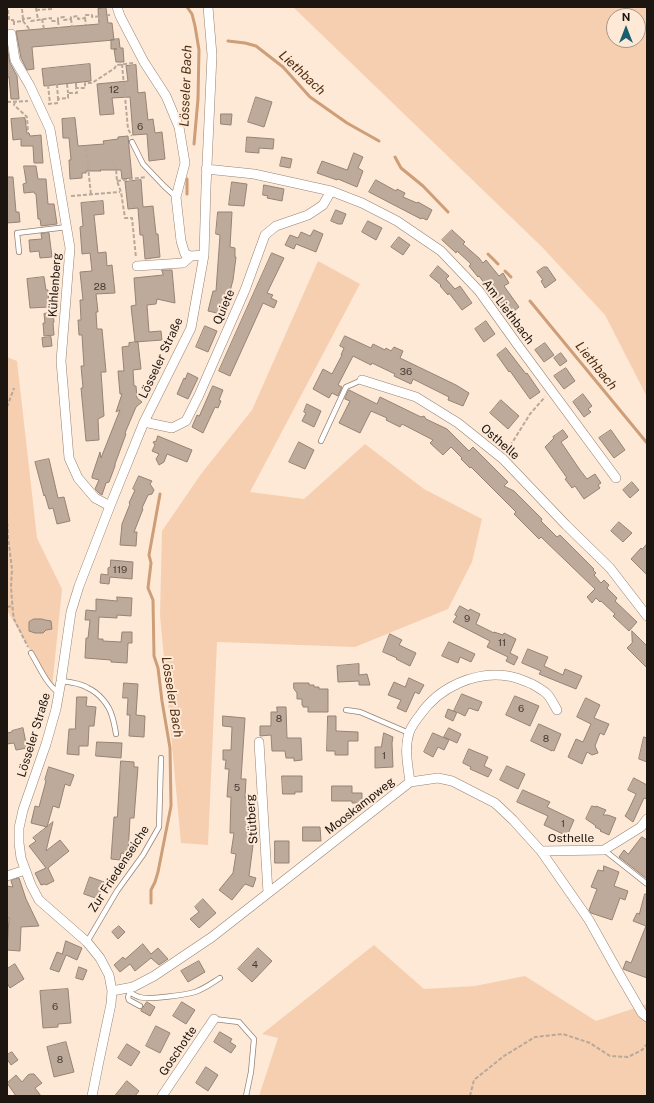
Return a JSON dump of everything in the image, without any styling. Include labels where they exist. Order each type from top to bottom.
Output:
[{"type":"street","name":"Lösseler Straße","points":[[25,870],[21,858],[19,828],[23,810],[56,709],[71,612],[79,586],[144,422],[191,328],[204,255],[206,169],[212,55],[208,7]]},
{"type":"street","points":[[118,11],[144,62],[166,96],[179,128],[185,163],[176,197],[181,241],[185,254],[191,256],[204,255]]},
{"type":"street","name":"Kühlenberg","points":[[13,30],[15,60],[30,86],[50,129],[70,248],[61,361],[70,458],[78,478],[95,498],[110,506]]},
{"type":"street","name":"Am Liethbach","points":[[206,169],[254,174],[331,191],[362,203],[398,221],[440,251],[479,291],[616,478]]},
{"type":"street","name":"Quiete","points":[[144,422],[172,428],[186,421],[242,297],[265,235],[276,226],[308,215],[323,205],[331,191]]},
{"type":"street","points":[[137,266],[183,263],[191,256]]},
{"type":"street","name":"Osthelle","points":[[362,380],[416,397],[458,423],[503,459],[566,525],[610,568],[647,616]]},
{"type":"street","points":[[410,782],[406,753],[409,732],[423,710],[433,700],[444,691],[460,682],[476,677],[492,675],[509,676],[526,682],[548,695],[557,710]]},
{"type":"street","name":"Stütberg","points":[[259,742],[268,893]]},
{"type":"street","name":"Mooskampweg","points":[[112,991],[128,990],[154,976],[212,938],[410,782],[438,778],[452,781],[496,803],[541,850],[589,920],[642,1013],[647,1017]]},
{"type":"street","name":"Osthelle","points":[[541,850],[604,850],[644,828],[647,819]]},
{"type":"street","points":[[7,876],[25,870],[39,900],[87,942],[100,958],[109,975],[112,991],[111,1004],[92,1096]]},
{"type":"street","name":"Goschotte","points":[[162,1096],[175,1084],[214,1018]]},
{"type":"lane","points":[[132,142],[143,164],[176,197]]},
{"type":"lane","points":[[19,252],[17,233],[67,227]]},
{"type":"lane","name":"Osthelle","points":[[321,441],[346,387],[362,380]]},
{"type":"lane","points":[[31,653],[48,682],[59,692]]},
{"type":"lane","name":"Lösseler Straße","points":[[61,681],[76,683],[88,687],[99,696],[109,708],[113,716],[116,734]]},
{"type":"lane","points":[[346,710],[360,712],[409,732]]},
{"type":"lane","name":"Zur Friedenseiche","points":[[87,942],[117,891],[143,855],[159,827],[161,758]]},
{"type":"lane","points":[[604,850],[647,884]]},
{"type":"lane","points":[[128,990],[132,995],[141,998],[188,994],[197,991],[220,978]]},
{"type":"lane","points":[[128,990],[128,1000],[140,1006]]},
{"type":"lane","points":[[214,1018],[239,1022],[254,1039],[251,1072],[246,1096]]},
{"type":"path","points":[[38,20],[36,9],[52,9],[52,7]]},
{"type":"path","points":[[22,9],[23,20],[30,30]]},
{"type":"path","points":[[8,10],[9,20],[13,20],[14,22],[30,18],[30,21],[50,18],[51,21],[58,21]]},
{"type":"path","points":[[59,28],[58,18],[64,17],[64,20],[78,16],[78,19],[85,18],[85,15],[92,14],[92,17],[118,11]]},
{"type":"path","points":[[99,16],[100,24]]},
{"type":"path","points":[[85,18],[86,25]]},
{"type":"path","points":[[42,19],[44,29]]},
{"type":"path","points":[[71,19],[72,26]]},
{"type":"path","points":[[13,30],[14,22]]},
{"type":"path","points":[[76,88],[85,88],[85,83],[92,83],[115,68],[116,65],[144,62]]},
{"type":"path","points":[[122,64],[128,129],[132,136],[132,142]]},
{"type":"path","points":[[68,93],[77,93],[76,83]]},
{"type":"path","points":[[7,102],[58,104],[57,84]]},
{"type":"path","points":[[58,99],[68,98],[67,84]]},
{"type":"path","points":[[48,85],[50,104]]},
{"type":"path","points":[[15,102],[14,105],[27,117],[28,132]]},
{"type":"path","points":[[7,132],[7,142]]},
{"type":"path","points":[[86,148],[91,195]]},
{"type":"path","points":[[112,158],[121,192],[125,218],[132,218],[137,266]]},
{"type":"path","points":[[117,181],[154,176]]},
{"type":"path","points":[[62,197],[121,192]]},
{"type":"path","points":[[7,407],[14,388]]},
{"type":"path","points":[[503,459],[530,414],[551,390]]},
{"type":"path","points":[[7,517],[12,569],[11,587],[14,619],[31,653]]},
{"type":"path","points":[[7,607],[12,606]]},
{"type":"path","points":[[470,1096],[474,1080],[504,1056],[535,1037],[563,1034],[590,1043],[610,1056],[628,1057],[642,1050],[647,1044]]},
{"type":"shaded area","points":[[293,7],[647,7],[647,397],[605,315],[542,247]]},
{"type":"shaded area","points":[[318,261],[360,284],[250,492],[304,499],[365,444],[424,489],[482,519],[472,562],[448,609],[355,647],[217,642],[208,845],[181,843],[160,615],[162,531],[201,474],[252,410]]},
{"type":"shaded area","points":[[7,357],[17,361],[37,538],[62,589],[52,688],[7,610]]},
{"type":"shaded area","points":[[374,945],[424,989],[475,986],[525,976],[596,1021],[647,1004],[647,1096],[259,1096],[278,1038],[262,1034]]},
{"type":"building","points":[[106,8],[108,23],[112,23],[114,40],[32,47],[34,69],[27,70],[21,58],[16,31],[99,24],[98,9]]},
{"type":"building","points":[[119,39],[120,48],[123,48],[124,62],[116,62],[114,49],[111,49],[111,40]]},
{"type":"building","points":[[7,47],[10,63],[17,76],[19,99],[11,99],[9,77],[7,77]]},
{"type":"building","points":[[90,64],[91,81],[44,86],[42,69]]},
{"type":"building","points":[[136,65],[138,93],[145,92],[148,120],[153,119],[155,133],[162,132],[165,159],[149,161],[147,134],[133,135],[130,97],[112,98],[114,114],[100,115],[97,84],[128,81],[126,66]]},
{"type":"building","points":[[256,97],[272,102],[264,127],[248,122]]},
{"type":"building","points":[[221,114],[232,114],[231,125],[221,124]]},
{"type":"building","points":[[25,118],[27,133],[29,133],[30,136],[41,135],[43,163],[34,163],[33,146],[21,146],[21,139],[13,140],[11,119]]},
{"type":"building","points":[[75,118],[78,146],[104,144],[103,141],[128,136],[132,178],[122,179],[121,170],[100,170],[101,171],[86,171],[86,173],[82,173],[82,178],[70,179],[69,160],[71,160],[69,138],[63,138],[62,119]]},
{"type":"building","points":[[247,137],[274,139],[273,149],[259,148],[259,153],[246,152]]},
{"type":"building","points":[[354,153],[363,157],[358,168],[363,171],[357,187],[338,179],[337,180],[317,173],[322,161],[347,170]]},
{"type":"building","points":[[282,157],[292,159],[290,168],[280,166]]},
{"type":"building","points":[[24,166],[36,166],[38,179],[46,179],[48,204],[54,204],[57,224],[41,226],[40,219],[38,219],[36,194],[34,192],[24,193],[23,184],[26,183]]},
{"type":"building","points":[[7,177],[13,177],[16,212],[19,212],[20,222],[7,223]]},
{"type":"building","points":[[141,180],[143,207],[153,206],[160,257],[145,259],[143,235],[140,235],[138,208],[128,209],[125,182]]},
{"type":"building","points":[[376,180],[396,191],[397,189],[405,193],[403,197],[417,203],[418,202],[432,210],[427,220],[421,219],[369,192]]},
{"type":"building","points":[[232,182],[247,184],[244,206],[229,205]]},
{"type":"building","points":[[264,185],[284,189],[282,201],[267,198],[268,196],[263,195]]},
{"type":"building","points":[[103,201],[104,214],[94,215],[98,253],[106,252],[107,266],[112,265],[115,293],[96,294],[98,312],[96,312],[97,329],[102,329],[106,372],[101,372],[104,416],[98,419],[99,440],[86,441],[81,388],[83,388],[81,366],[84,366],[82,335],[79,335],[78,320],[81,320],[80,300],[83,300],[80,272],[92,271],[90,253],[82,254],[80,227],[83,226],[81,203]]},
{"type":"building","points":[[336,210],[346,214],[342,224],[331,221]]},
{"type":"building","points":[[218,212],[232,212],[230,247],[235,248],[236,257],[233,280],[229,295],[225,294],[221,314],[208,311],[213,291],[216,291],[220,235],[216,234]]},
{"type":"building","points":[[368,221],[382,228],[376,240],[362,232]]},
{"type":"building","points":[[314,230],[323,234],[316,252],[296,244],[294,249],[285,245],[290,235],[298,238],[301,232],[310,236]]},
{"type":"building","points":[[452,230],[465,242],[463,244],[483,263],[486,260],[499,276],[503,273],[509,283],[504,286],[519,307],[509,315],[494,294],[493,295],[479,276],[478,277],[469,266],[471,264],[442,240]]},
{"type":"building","points":[[49,233],[52,257],[40,258],[39,251],[30,252],[29,240],[42,239],[41,234]]},
{"type":"building","points":[[399,237],[410,245],[403,255],[391,247]]},
{"type":"building","points":[[272,253],[284,258],[267,293],[273,295],[271,298],[277,301],[274,308],[263,303],[230,376],[219,371]]},
{"type":"building","points":[[438,266],[449,276],[446,279],[455,289],[460,286],[472,303],[462,310],[449,293],[448,295],[440,286],[441,285],[430,276]]},
{"type":"building","points":[[544,267],[547,267],[556,280],[545,288],[541,281],[543,280],[537,272]]},
{"type":"building","points":[[162,270],[172,270],[175,303],[157,299],[156,304],[147,305],[149,332],[161,331],[162,340],[135,342],[131,306],[136,305],[134,278],[163,275]]},
{"type":"building","points":[[44,277],[46,290],[48,290],[49,307],[30,308],[27,279]]},
{"type":"building","points":[[53,312],[54,335],[44,336],[44,314]]},
{"type":"building","points":[[486,321],[495,334],[484,342],[475,329]]},
{"type":"building","points":[[205,326],[217,331],[208,352],[196,347]]},
{"type":"building","points":[[345,336],[371,348],[373,344],[385,350],[386,348],[391,351],[394,347],[403,351],[400,358],[456,385],[469,393],[463,406],[448,400],[449,397],[413,379],[411,384],[394,376],[395,374],[353,356],[338,385],[342,387],[338,396],[332,393],[329,398],[313,389],[323,369],[332,374],[342,355],[344,348],[340,346]]},
{"type":"building","points":[[51,337],[52,346],[43,347],[42,338]]},
{"type":"building","points":[[138,342],[141,369],[133,370],[134,386],[136,386],[137,398],[142,402],[136,407],[125,433],[126,434],[109,482],[106,483],[102,495],[95,489],[99,480],[92,478],[92,476],[100,452],[101,458],[120,410],[116,412],[122,394],[120,394],[118,371],[124,371],[122,347],[129,346],[129,343]]},
{"type":"building","points":[[545,343],[554,355],[544,362],[535,350]]},
{"type":"building","points":[[506,348],[526,374],[527,373],[540,392],[530,399],[497,355]]},
{"type":"building","points":[[561,353],[567,361],[560,366],[554,358]]},
{"type":"building","points":[[566,368],[575,381],[564,389],[554,376]]},
{"type":"building","points":[[188,373],[198,378],[188,399],[177,394],[184,378],[185,379]]},
{"type":"building","points":[[213,386],[223,390],[219,400],[221,401],[218,408],[215,407],[203,433],[192,427],[197,415],[199,416]]},
{"type":"building","points":[[349,390],[377,404],[380,397],[421,417],[424,416],[426,419],[447,429],[469,451],[473,447],[508,482],[504,486],[514,491],[542,519],[541,521],[557,537],[560,535],[594,569],[593,570],[596,573],[594,575],[601,583],[604,580],[609,585],[607,588],[617,598],[615,601],[637,622],[629,631],[613,616],[615,614],[601,601],[600,602],[596,598],[592,603],[587,597],[595,589],[541,537],[539,539],[514,514],[516,512],[461,459],[462,458],[451,447],[443,455],[430,443],[433,440],[402,424],[400,427],[386,420],[387,418],[371,411],[360,433],[339,423],[350,401],[345,399]]},
{"type":"building","points":[[583,394],[592,406],[588,409],[591,412],[584,417],[573,402]]},
{"type":"building","points":[[501,400],[519,416],[508,429],[490,413]]},
{"type":"building","points":[[307,404],[321,411],[314,427],[302,421],[306,413],[304,412]]},
{"type":"building","points":[[563,430],[568,437],[561,442],[580,470],[587,479],[595,474],[601,483],[598,485],[600,488],[584,499],[575,486],[572,488],[565,479],[567,478],[545,447],[554,438],[553,437]]},
{"type":"building","points":[[611,430],[625,450],[614,458],[599,438]]},
{"type":"building","points":[[158,436],[192,450],[187,462],[167,454],[164,462],[159,465],[156,459],[159,454],[152,451],[155,445],[153,442],[156,441]]},
{"type":"building","points":[[299,442],[314,450],[305,469],[289,462]]},
{"type":"building","points":[[49,459],[58,498],[64,497],[70,521],[57,524],[53,508],[49,509],[45,495],[44,496],[35,462]]},
{"type":"building","points":[[139,476],[152,481],[150,484],[154,490],[152,494],[148,495],[134,532],[137,532],[136,546],[120,545],[122,524],[135,490],[133,489]]},
{"type":"building","points":[[632,482],[639,490],[630,498],[623,490]]},
{"type":"building","points":[[619,522],[632,533],[623,542],[611,531]]},
{"type":"building","points":[[647,544],[647,575],[631,559]]},
{"type":"building","points":[[111,560],[133,562],[132,579],[110,577],[109,584],[100,583],[101,574],[108,575],[108,568],[110,567]]},
{"type":"building","points":[[117,597],[132,598],[131,616],[117,615],[117,618],[99,617],[98,639],[103,639],[103,641],[121,642],[122,632],[132,632],[132,643],[128,643],[127,663],[85,658],[86,638],[88,638],[90,620],[85,620],[86,610],[96,611],[96,599],[117,601]]},
{"type":"building","points":[[460,606],[469,611],[470,609],[480,614],[476,624],[494,633],[503,635],[504,633],[516,639],[510,653],[518,657],[514,665],[506,661],[508,657],[487,647],[490,641],[453,622],[457,616],[455,615]]},
{"type":"building","points":[[34,619],[51,621],[52,629],[46,630],[43,633],[29,631],[29,622]]},
{"type":"building","points":[[632,631],[647,646],[647,668],[627,648],[632,643]]},
{"type":"building","points":[[390,634],[402,640],[399,645],[416,653],[410,666],[383,652]]},
{"type":"building","points":[[449,642],[475,654],[471,662],[460,657],[458,663],[442,656]]},
{"type":"building","points":[[528,649],[548,657],[544,666],[563,675],[565,669],[582,676],[576,689],[539,674],[541,671],[522,663]]},
{"type":"building","points":[[359,664],[359,675],[367,674],[370,685],[359,685],[359,681],[338,682],[337,666]]},
{"type":"building","points":[[409,678],[424,685],[419,694],[415,692],[406,712],[397,708],[401,700],[388,695],[394,682],[405,687]]},
{"type":"building","points":[[124,683],[138,684],[136,715],[145,716],[144,737],[129,736],[130,715],[127,715],[128,698],[123,698]]},
{"type":"building","points":[[294,683],[309,683],[309,685],[314,685],[314,687],[319,687],[319,689],[328,689],[328,712],[308,712],[308,707],[303,707],[302,705],[302,699],[297,699]]},
{"type":"building","points":[[462,694],[482,702],[478,711],[469,708],[465,716],[457,712],[453,721],[445,717],[448,709],[456,712],[454,711]]},
{"type":"building","points":[[515,696],[539,706],[530,726],[506,715]]},
{"type":"building","points":[[77,697],[87,697],[86,706],[96,707],[94,726],[89,726],[88,746],[79,746],[79,755],[67,754],[69,729],[75,729]]},
{"type":"building","points":[[586,698],[600,705],[594,718],[609,724],[604,735],[600,733],[595,746],[598,753],[592,755],[587,752],[582,764],[568,757],[576,739],[583,742],[591,724],[577,717]]},
{"type":"building","points":[[277,707],[286,707],[287,738],[301,738],[302,760],[294,761],[294,758],[286,758],[285,751],[272,751],[271,735],[260,736],[260,726],[271,726],[271,712],[277,712]]},
{"type":"building","points":[[223,716],[245,718],[241,779],[246,779],[245,798],[250,798],[250,845],[253,845],[249,876],[256,878],[253,887],[245,884],[232,900],[219,890],[233,873],[236,854],[231,853],[234,833],[230,833],[231,797],[227,797],[229,769],[225,769],[226,760],[223,760],[223,750],[231,750],[232,727],[223,726]]},
{"type":"building","points":[[328,716],[336,716],[336,731],[358,732],[358,741],[348,741],[348,755],[335,755],[335,751],[327,751]]},
{"type":"building","points":[[539,724],[561,734],[554,751],[531,741]]},
{"type":"building","points":[[23,728],[27,748],[16,750],[14,743],[7,744],[7,733]]},
{"type":"building","points":[[449,728],[461,734],[457,743],[444,737]]},
{"type":"building","points":[[384,733],[393,737],[393,767],[375,768],[375,747],[381,747]]},
{"type":"building","points":[[433,733],[449,740],[444,750],[438,747],[433,757],[424,752]]},
{"type":"building","points":[[644,737],[647,738],[647,762],[639,759]]},
{"type":"building","points":[[97,742],[122,743],[121,758],[96,756]]},
{"type":"building","points":[[469,749],[488,757],[484,766],[492,770],[488,777],[470,769],[471,767],[463,763]]},
{"type":"building","points":[[121,761],[134,762],[134,767],[138,767],[134,818],[130,818],[128,854],[121,853],[120,860],[111,859],[114,817],[117,817]]},
{"type":"building","points":[[507,766],[525,774],[518,789],[500,780]]},
{"type":"building","points":[[49,767],[74,775],[70,786],[65,784],[59,808],[53,806],[47,827],[31,823],[35,806],[39,807]]},
{"type":"building","points":[[282,776],[302,776],[302,792],[295,792],[295,794],[283,794]]},
{"type":"building","points":[[634,778],[647,785],[647,799],[644,798],[633,822],[625,816],[636,794],[628,790]]},
{"type":"building","points":[[332,786],[352,786],[352,793],[362,793],[362,803],[352,803],[352,801],[332,801]]},
{"type":"building","points":[[523,790],[550,802],[547,807],[574,820],[567,836],[544,825],[548,816],[517,802]]},
{"type":"building","points":[[592,806],[606,810],[603,815],[616,818],[609,835],[600,831],[601,830],[586,819]]},
{"type":"building","points":[[53,822],[46,851],[60,840],[69,851],[48,868],[54,881],[46,885],[41,885],[35,873],[46,868],[29,846],[36,841],[33,838]]},
{"type":"building","points":[[303,827],[320,827],[321,841],[303,841]]},
{"type":"building","points":[[642,837],[647,840],[647,879],[619,857],[624,850],[628,854]]},
{"type":"building","points":[[275,841],[289,841],[289,863],[275,863]]},
{"type":"building","points":[[604,866],[619,872],[614,886],[628,891],[625,900],[620,898],[612,920],[591,913],[589,910],[597,889],[591,887],[598,870],[603,871]]},
{"type":"building","points":[[90,877],[104,882],[98,899],[84,894]]},
{"type":"building","points":[[19,878],[26,899],[39,926],[21,927],[20,951],[7,950],[9,918],[7,917],[7,886],[13,887],[11,881]]},
{"type":"building","points":[[645,894],[647,894],[647,978],[623,969],[626,961],[631,963],[646,926],[633,921],[637,913],[639,914]]},
{"type":"building","points":[[203,899],[216,913],[199,928],[190,919],[199,912],[195,907]]},
{"type":"building","points":[[119,926],[125,932],[118,939],[112,932]]},
{"type":"building","points":[[66,941],[82,948],[77,960],[66,955],[59,972],[50,969],[57,952],[62,954]]},
{"type":"building","points":[[143,944],[151,954],[158,948],[168,959],[159,965],[151,958],[135,971],[130,964],[120,972],[114,965],[123,957],[125,959]]},
{"type":"building","points":[[258,948],[272,961],[252,982],[238,969]]},
{"type":"building","points":[[199,961],[205,972],[188,982],[181,971]]},
{"type":"building","points":[[15,964],[24,979],[10,988],[7,983],[7,969]]},
{"type":"building","points":[[79,967],[87,970],[83,980],[76,978]]},
{"type":"building","points":[[68,989],[71,1023],[58,1024],[58,1027],[43,1028],[40,991]]},
{"type":"building","points":[[147,1002],[155,1007],[150,1016],[141,1011]]},
{"type":"building","points":[[182,1002],[195,1010],[186,1024],[173,1016]]},
{"type":"building","points":[[156,1026],[170,1033],[160,1053],[146,1046]]},
{"type":"building","points":[[220,1032],[232,1039],[230,1042],[236,1046],[231,1053],[214,1042]]},
{"type":"building","points":[[66,1042],[74,1072],[54,1077],[47,1047]]},
{"type":"building","points":[[127,1044],[140,1052],[131,1066],[118,1058]]},
{"type":"building","points":[[12,1052],[18,1060],[11,1065],[7,1059],[7,1055]]},
{"type":"building","points":[[206,1067],[218,1075],[208,1091],[196,1083]]},
{"type":"building","points":[[34,1074],[42,1083],[35,1088],[41,1096],[16,1096],[7,1083],[16,1075],[22,1082],[28,1075]]},
{"type":"building","points":[[127,1081],[139,1091],[135,1096],[115,1096]]},
{"type":"waterway","name":"Lösseler Bach","points":[[187,7],[192,14],[199,50],[198,99],[194,144]]},
{"type":"waterway","name":"Liethbach","points":[[228,41],[256,46],[283,67],[310,97],[347,123],[379,141]]},
{"type":"waterway","name":"Liethbach","points":[[395,157],[401,168],[423,186],[448,212]]},
{"type":"waterway","name":"Lösseler Bach","points":[[187,179],[187,194]]},
{"type":"waterway","name":"Liethbach","points":[[488,254],[498,264]]},
{"type":"waterway","name":"Liethbach","points":[[505,271],[511,277]]},
{"type":"waterway","name":"Liethbach","points":[[530,301],[647,443]]},
{"type":"waterway","name":"Lösseler Bach","points":[[151,903],[151,890],[158,872],[171,806],[170,748],[158,668],[154,656],[153,600],[148,588],[151,563],[149,555],[160,494]]}]
